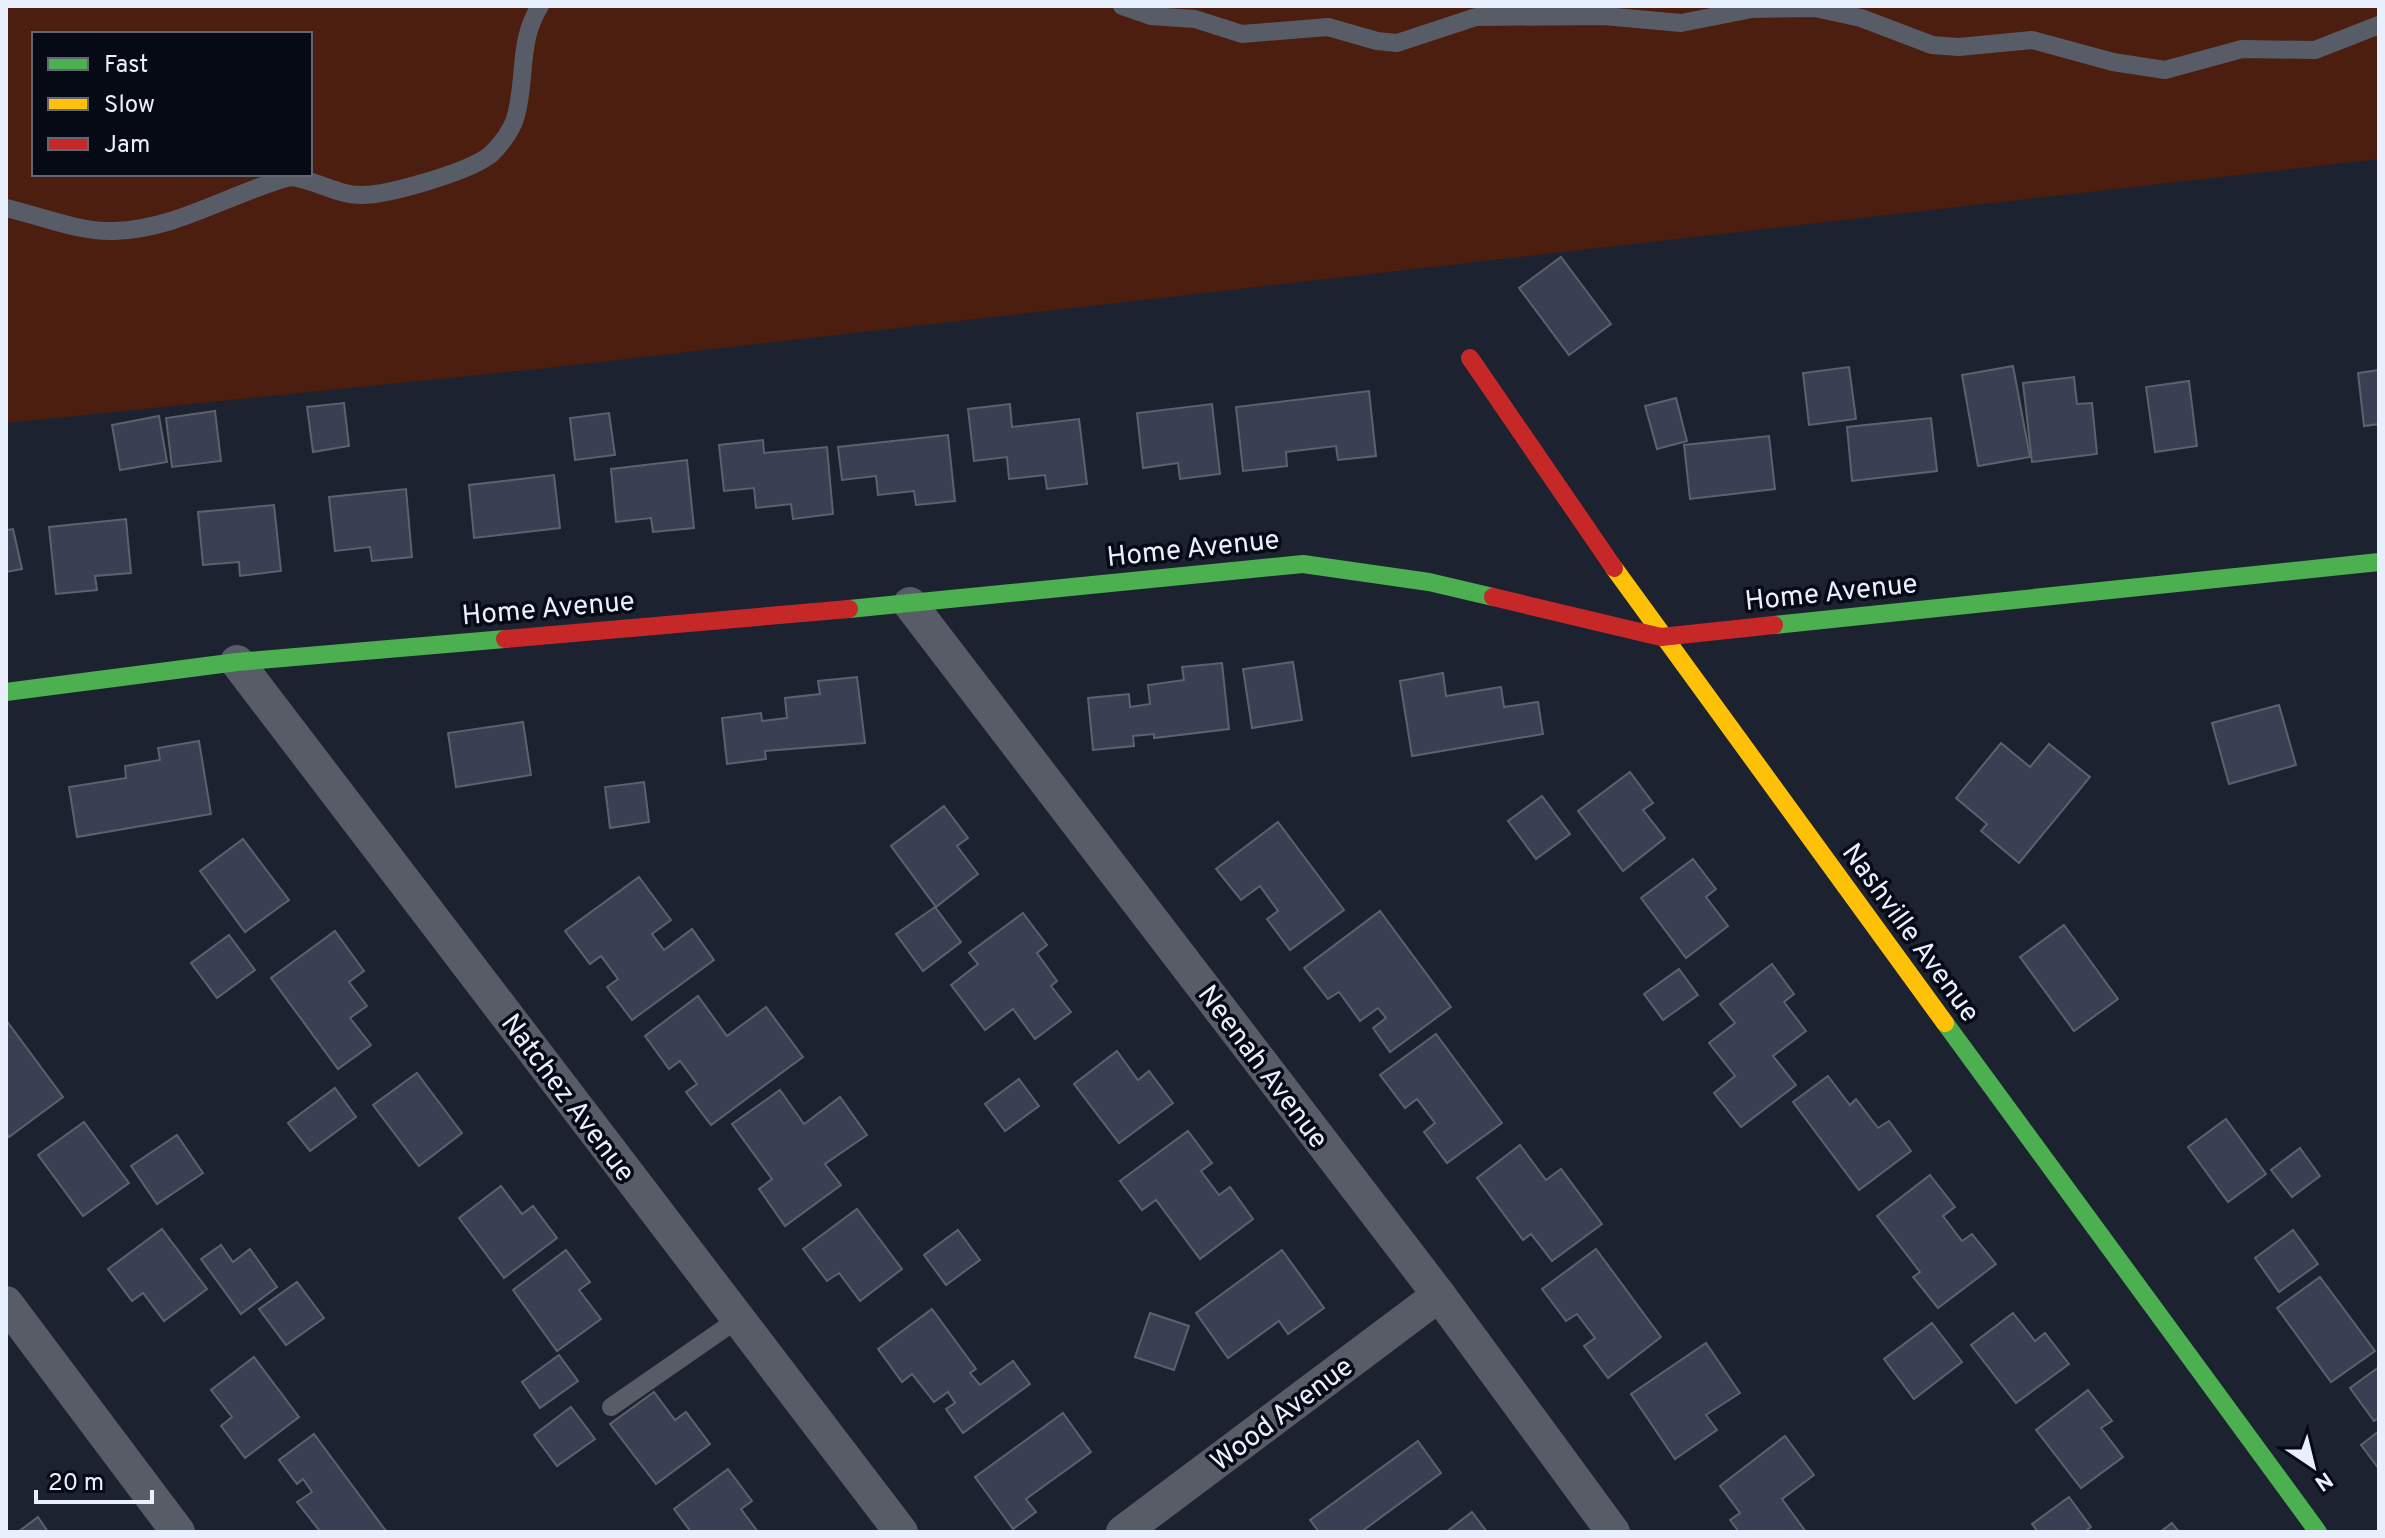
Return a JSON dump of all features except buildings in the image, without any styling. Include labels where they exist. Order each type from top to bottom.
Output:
[{"type":"street","name":"Nashville Avenue","points":[[1470,358],[1661,637],[2318,1532]]},
{"type":"street","name":"Home Avenue","points":[[6,692],[237,662],[910,604],[1303,564],[1429,582],[1661,637],[2379,562]]},
{"type":"street","name":"Neenah Avenue","points":[[910,604],[1439,1295],[1613,1532]]},
{"type":"street","name":"Natchez Avenue","points":[[237,662],[901,1532]]},
{"type":"street","name":"Wood Avenue","points":[[1123,1532],[1439,1295]]},
{"type":"street","points":[[6,1303],[178,1532]]},
{"type":"lane","points":[[6,208],[83,228],[113,231],[162,225],[290,177],[308,179],[339,192],[361,195],[392,190],[473,164],[490,154],[514,122],[523,42],[540,6]]},
{"type":"lane","points":[[1122,6],[1151,16],[1195,19],[1242,34],[1328,27],[1397,43],[1476,17],[1604,16],[1670,23],[1717,18],[1752,9],[1815,8],[1861,18],[1932,45],[1959,47],[2032,40],[2113,62],[2165,70],[2242,49],[2315,50],[2379,25]]},
{"type":"lane","points":[[611,1407],[738,1319]]},
{"type":"shaded area","points":[[6,6],[2379,6],[2379,159],[556,367],[6,423]]},
{"type":"traffic: fast","points":[[1774,625],[2379,562]]},
{"type":"traffic: fast","points":[[849,609],[1303,564],[1429,582],[1493,597]]},
{"type":"traffic: fast","points":[[6,692],[237,662],[505,639]]},
{"type":"traffic: fast","points":[[1945,1023],[2318,1532]]},
{"type":"traffic: slow","points":[[1614,568],[1945,1023]]},
{"type":"traffic: jam","points":[[1470,358],[1614,568]]},
{"type":"traffic: jam","points":[[1493,597],[1661,637],[1774,625]]},
{"type":"traffic: jam","points":[[505,639],[849,609]]}]
